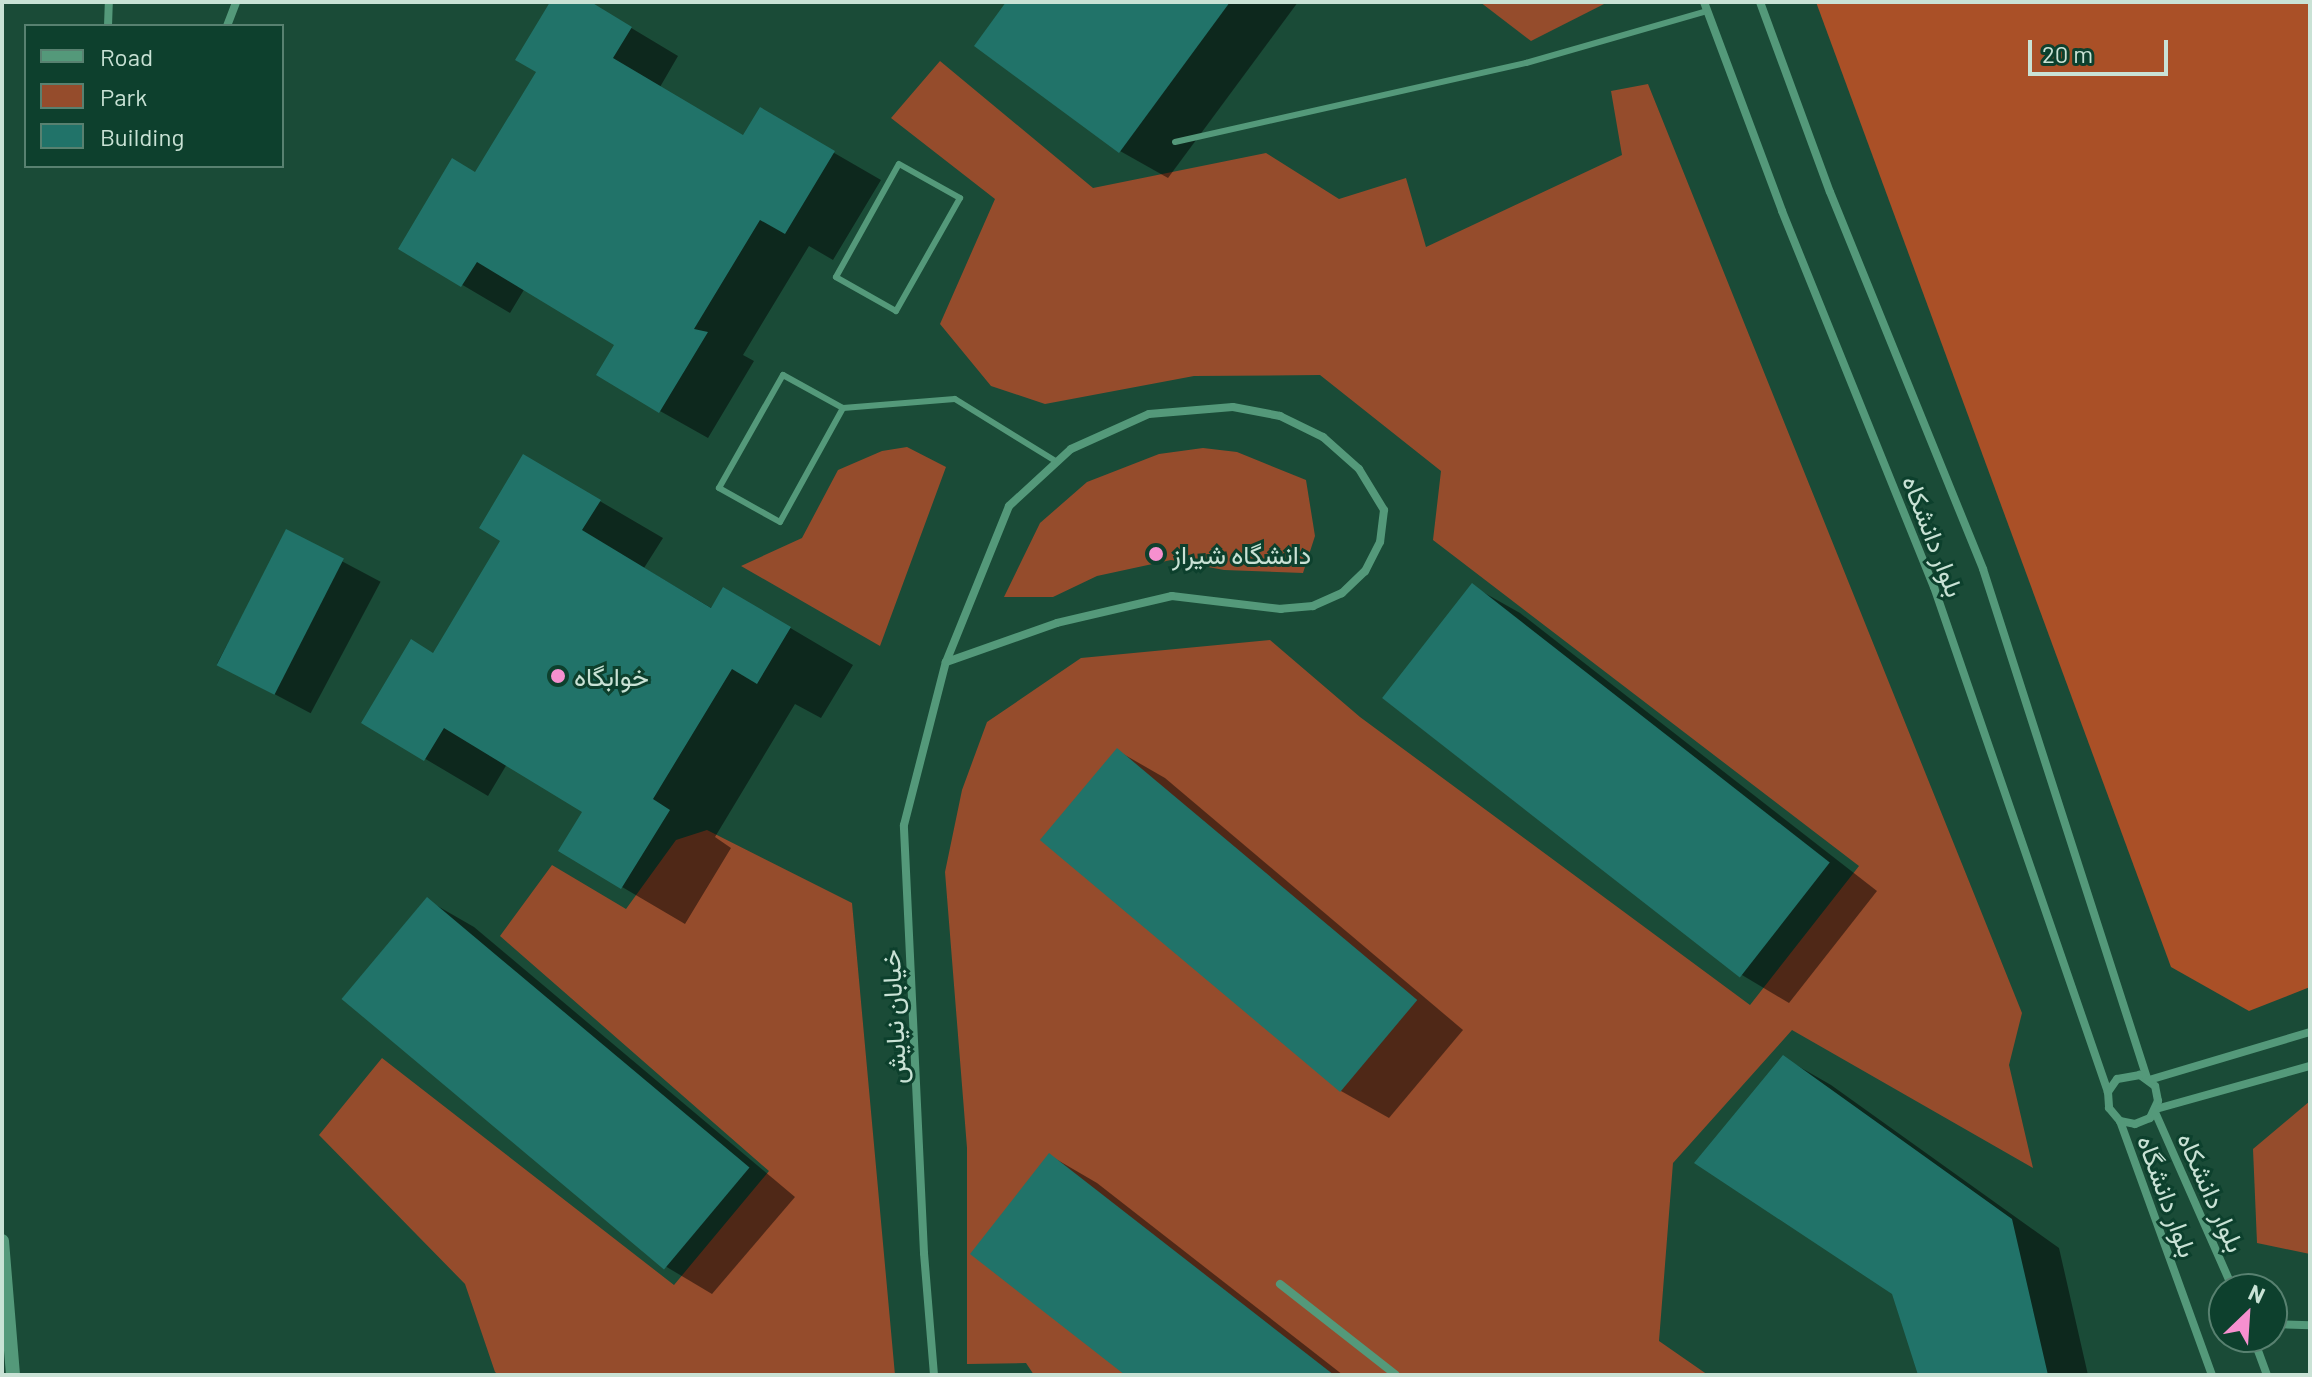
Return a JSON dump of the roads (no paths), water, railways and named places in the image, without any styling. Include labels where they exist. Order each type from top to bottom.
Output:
[{"type":"street","points":[[108,24],[109,2]]},
{"type":"street","points":[[228,24],[236,2]]},
{"type":"street","name":"بلوار دانشکاه","points":[[1760,2],[1830,192],[1983,569],[2148,1079]]},
{"type":"street","name":"بلوار دانشکاه","points":[[1706,6],[1782,211],[1934,587],[2108,1092]]},
{"type":"street","name":"خیابان نیایش","points":[[934,1375],[924,1253],[904,825],[946,662],[1009,506],[1071,449],[1149,414],[1233,407],[1280,416],[1323,437],[1359,469],[1384,510],[1380,542],[1365,571],[1342,593],[1313,606],[1281,609],[1172,596],[1057,623],[946,662]]},
{"type":"street","points":[[2310,1032],[2148,1079],[2124,1075],[2108,1092],[2109,1108],[2120,1121],[2135,1124],[2155,1110],[2310,1066]]},
{"type":"street","points":[[2148,1079],[2157,1093],[2155,1110]]},
{"type":"street","name":"بلوار دانشکاه","points":[[2155,1110],[2226,1273]]},
{"type":"street","name":"بلوار دانشگاه","points":[[2120,1121],[2212,1375]]},
{"type":"street","points":[[2,1241],[13,1375]]},
{"type":"street","points":[[1280,1284],[1396,1375]]},
{"type":"street","points":[[2288,1324],[2310,1325]]},
{"type":"street","points":[[2259,1353],[2267,1375]]},
{"type":"lane","points":[[1175,142],[1526,63],[1706,6]]},
{"type":"lane","points":[[899,164],[960,198],[896,311],[836,277],[899,164]]},
{"type":"lane","points":[[843,408],[780,522],[719,488],[783,375],[843,408],[955,399],[1057,462]]},
{"type":"place","name":"دانشگاه شیراز","points":[[1156,554]]},
{"type":"place","name":"خوابگاه","points":[[558,676]]}]
